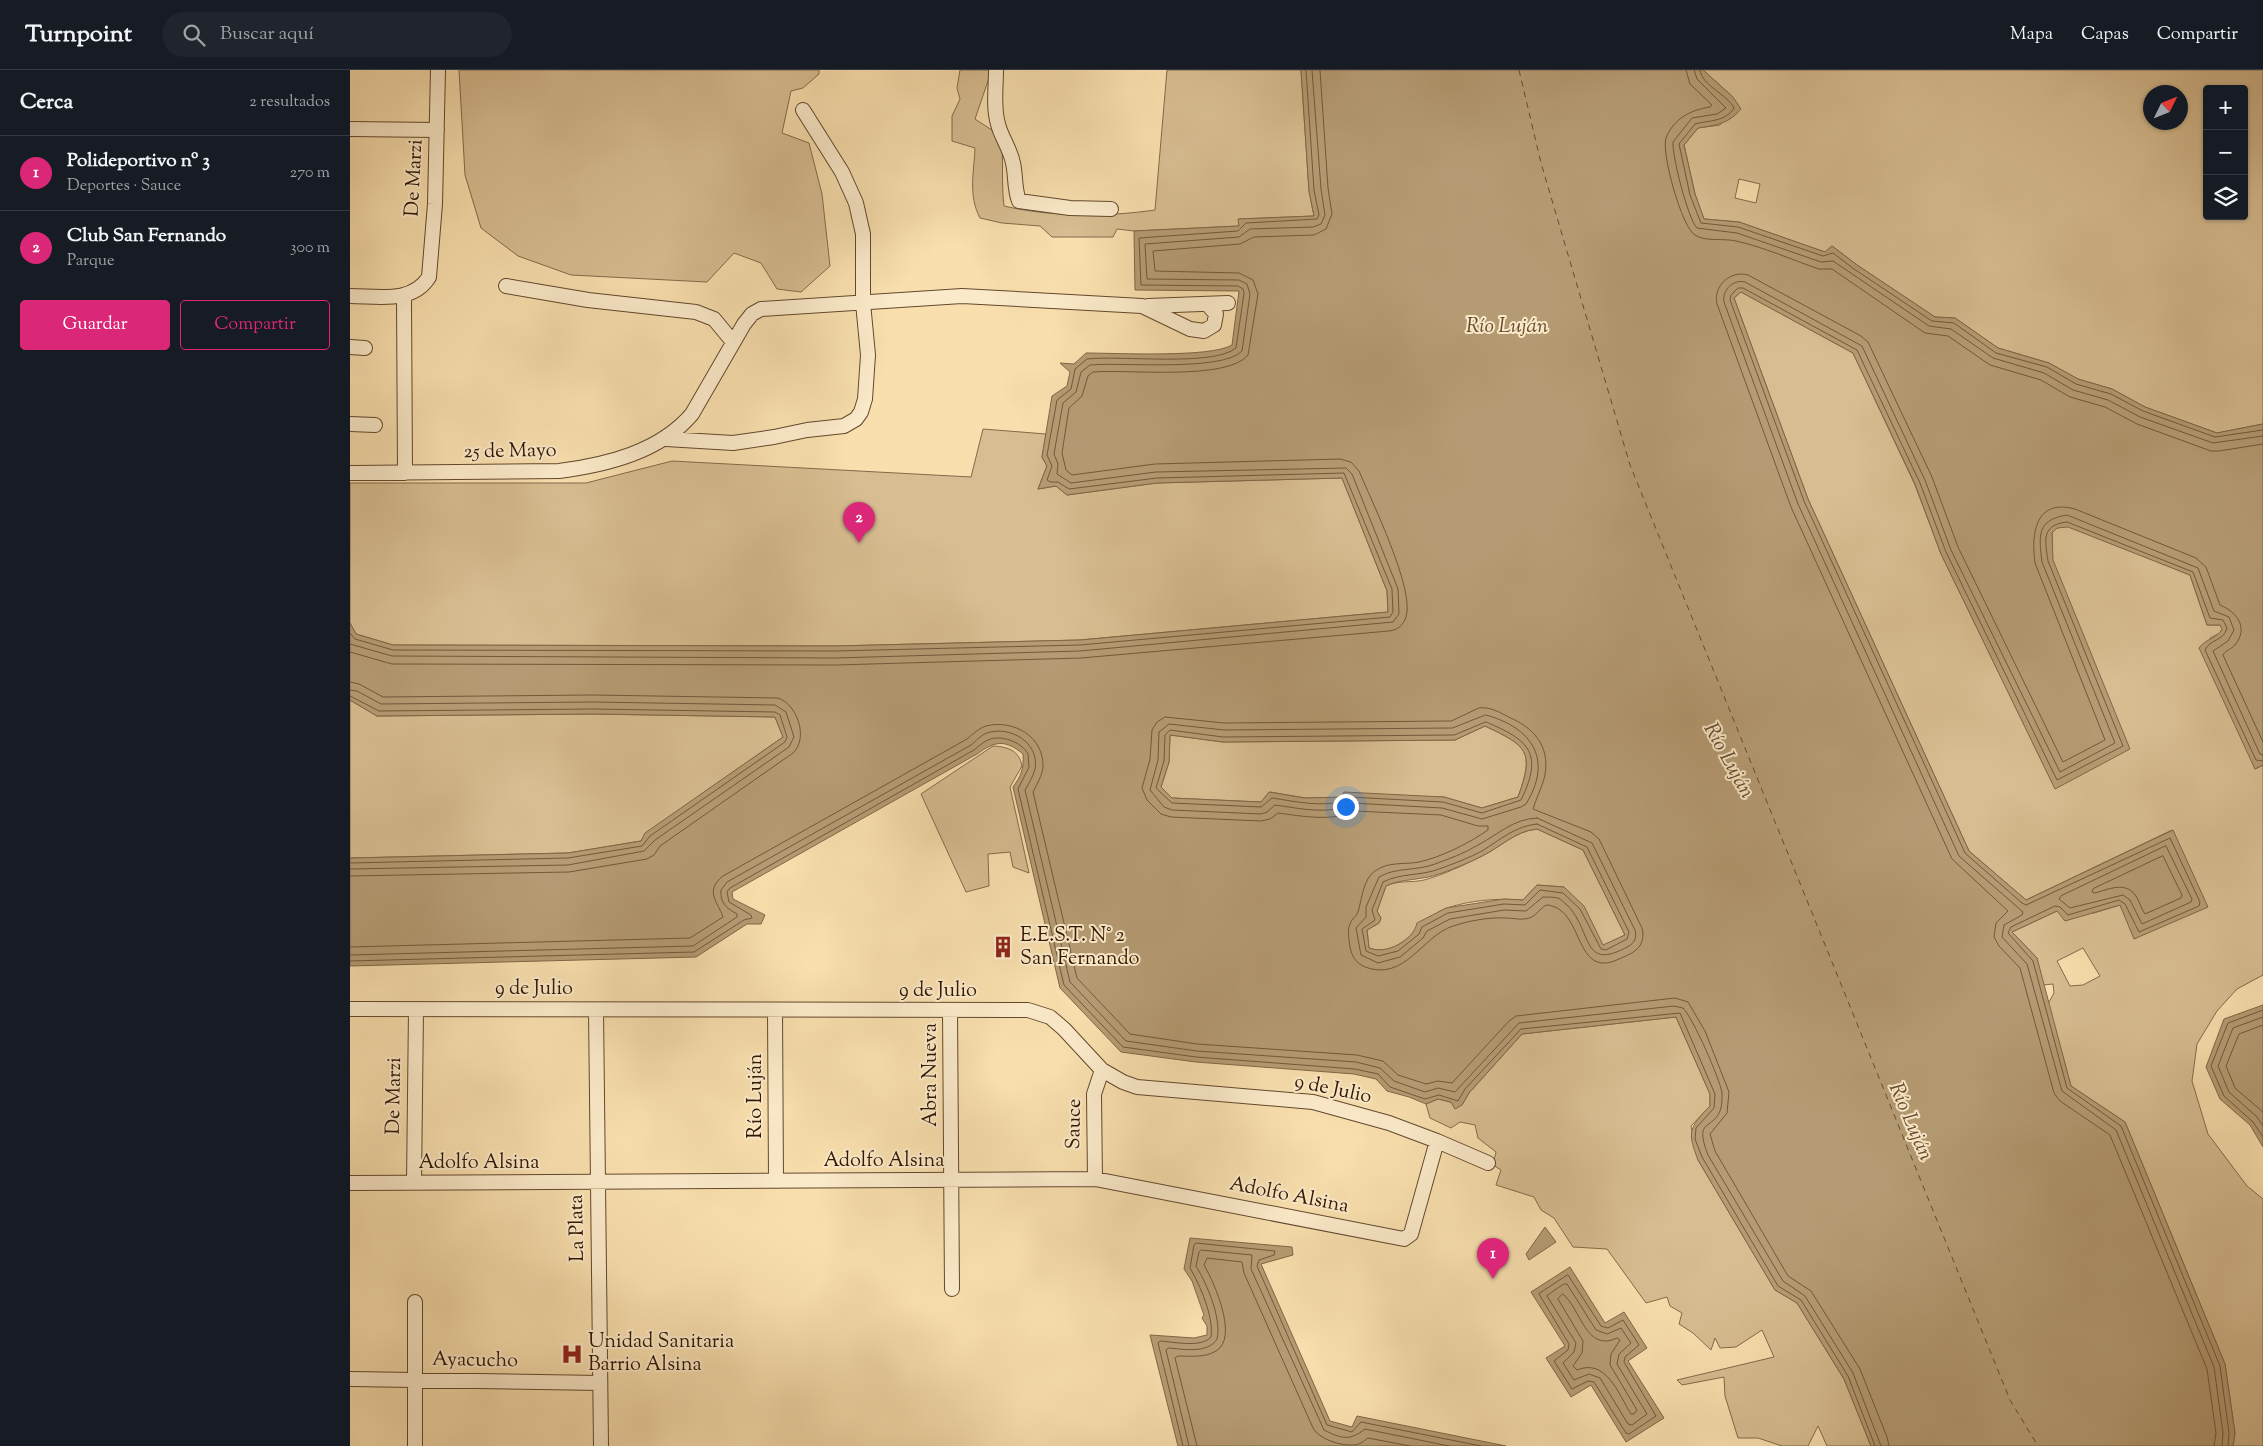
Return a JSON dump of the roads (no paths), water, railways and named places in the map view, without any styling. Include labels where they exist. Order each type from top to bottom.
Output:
[{"type":"street","name":"De Marzi","points":[[404,296],[423,287],[428,277],[438,130],[438,70]]},
{"type":"street","points":[[996,70],[995,110],[998,127],[1007,142],[1014,165],[1015,192],[1019,201],[1070,208],[1111,209]]},
{"type":"street","points":[[666,439],[734,442],[844,426],[851,423],[861,412],[865,399],[868,355],[863,302],[863,234],[856,203],[842,172],[803,110]]},
{"type":"street","points":[[350,129],[438,130]]},
{"type":"street","points":[[506,286],[588,300],[696,312],[714,319],[733,342]]},
{"type":"street","points":[[350,296],[404,296],[405,473]]},
{"type":"street","points":[[666,439],[692,414],[733,342],[752,314],[761,309],[962,296],[1142,306],[1208,305],[1228,302]]},
{"type":"street","points":[[1142,306],[1190,329],[1204,331],[1214,325],[1216,314],[1208,305]]},
{"type":"street","points":[[350,348],[365,348]]},
{"type":"street","points":[[350,424],[375,425]]},
{"type":"street","name":"25 de Mayo","points":[[350,473],[531,473],[585,468],[641,451],[666,439]]},
{"type":"street","name":"9 de Julio","points":[[350,1008],[1028,1010],[1050,1018],[1064,1029],[1102,1070],[1123,1082],[1137,1086],[1313,1102],[1389,1123],[1437,1141],[1488,1164]]},
{"type":"street","name":"De Marzi","points":[[414,1183],[416,1009]]},
{"type":"street","name":"La Plata","points":[[596,1010],[601,1446]]},
{"type":"street","name":"Río Luján","points":[[775,1010],[776,1181]]},
{"type":"street","name":"Abra Nueva","points":[[950,1011],[952,1289]]},
{"type":"street","name":"Sauce","points":[[1094,1179],[1094,1094],[1102,1070]]},
{"type":"street","name":"Adolfo Alsina","points":[[350,1183],[1094,1179],[1404,1239],[1411,1234],[1437,1141]]},
{"type":"street","points":[[415,1302],[415,1446]]},
{"type":"street","name":"Ayacucho","points":[[350,1379],[600,1383]]},
{"type":"water","points":[[1301,70],[1703,70],[1733,97],[1741,109],[1722,123],[1698,128],[1684,145],[1695,194],[1704,219],[1739,222],[1825,252],[1832,246],[1935,317],[1955,318],[1998,348],[2049,363],[2078,379],[2112,389],[2145,407],[2217,433],[2263,424],[2263,765],[2255,769],[2199,648],[2222,629],[2220,625],[2207,625],[2190,575],[2068,527],[2057,528],[2052,533],[2053,560],[2130,749],[2055,789],[1941,554],[1915,484],[1853,353],[1741,292],[1734,298],[1808,499],[1969,851],[2026,900],[2173,830],[2208,907],[2134,939],[2120,905],[2065,921],[2057,911],[2012,932],[2037,958],[2071,1086],[2125,1122],[2225,1364],[2235,1433],[2233,1446],[1871,1446],[1844,1379],[1797,1303],[1775,1290],[1698,1160],[1692,1142],[1692,1130],[1710,1106],[1710,1094],[1676,1017],[1522,1034],[1469,1093],[1462,1105],[1455,1109],[1451,1102],[1438,1099],[1426,1104],[1387,1091],[1376,1079],[1354,1074],[1196,1062],[1121,1052],[1060,988],[1013,787],[1021,772],[1023,754],[1005,744],[989,746],[732,892],[733,899],[765,915],[761,924],[747,924],[696,957],[350,966],[350,858],[568,853],[641,841],[645,833],[783,737],[775,717],[593,714],[377,716],[350,700],[350,623],[356,634],[393,645],[835,646],[1080,640],[1388,612],[1387,591],[1342,478],[1157,483],[1067,495],[1056,486],[1038,489],[1047,466],[1042,457],[1052,396],[1067,386],[1070,372],[1060,363],[1074,364],[1086,353],[1204,352],[1232,345],[1239,291],[1135,290],[1134,231],[1239,226],[1238,219],[1314,216],[1309,191]],"holes":[[[1485,726],[1518,745],[1524,752],[1526,769],[1518,797],[1482,808],[1444,797],[1344,792],[1341,797],[1305,798],[1269,792],[1261,802],[1172,798],[1161,787],[1169,762],[1170,735],[1223,742],[1455,740]],[[1537,829],[1583,850],[1625,935],[1603,945],[1584,906],[1564,887],[1537,885],[1523,900],[1504,899],[1446,908],[1417,923],[1405,941],[1398,945],[1383,950],[1369,948],[1367,930],[1379,923],[1381,918],[1377,911],[1386,886],[1392,883],[1442,873],[1477,859],[1515,836]]]},
{"type":"water","points":[[2263,1005],[2263,1147],[2250,1125],[2220,1099],[2206,1067],[2224,1019]]},
{"type":"water","points":[[1545,1227],[1556,1242],[1529,1260],[1526,1254]]},
{"type":"water","points":[[1190,1238],[1292,1247],[1293,1255],[1261,1264],[1330,1421],[1352,1427],[1357,1416],[1506,1446],[1178,1446],[1150,1335],[1194,1338],[1207,1335],[1207,1326],[1202,1318],[1204,1315],[1192,1281],[1184,1269]]},
{"type":"water","points":[[1570,1267],[1605,1323],[1624,1312],[1647,1348],[1628,1361],[1664,1418],[1626,1442],[1591,1385],[1571,1397],[1546,1358],[1565,1346],[1531,1292]]},
{"type":"place","name":"Club San Fernando","points":[[859,543]]},
{"type":"place","name":"E.E.S.T. N° 2 San Fernando","points":[[1003,947]]},
{"type":"place","name":"Polideportivo nº 3","points":[[1493,1279]]},
{"type":"place","name":"Unidad Sanitaria Barrio Alsina","points":[[572,1354]]}]
